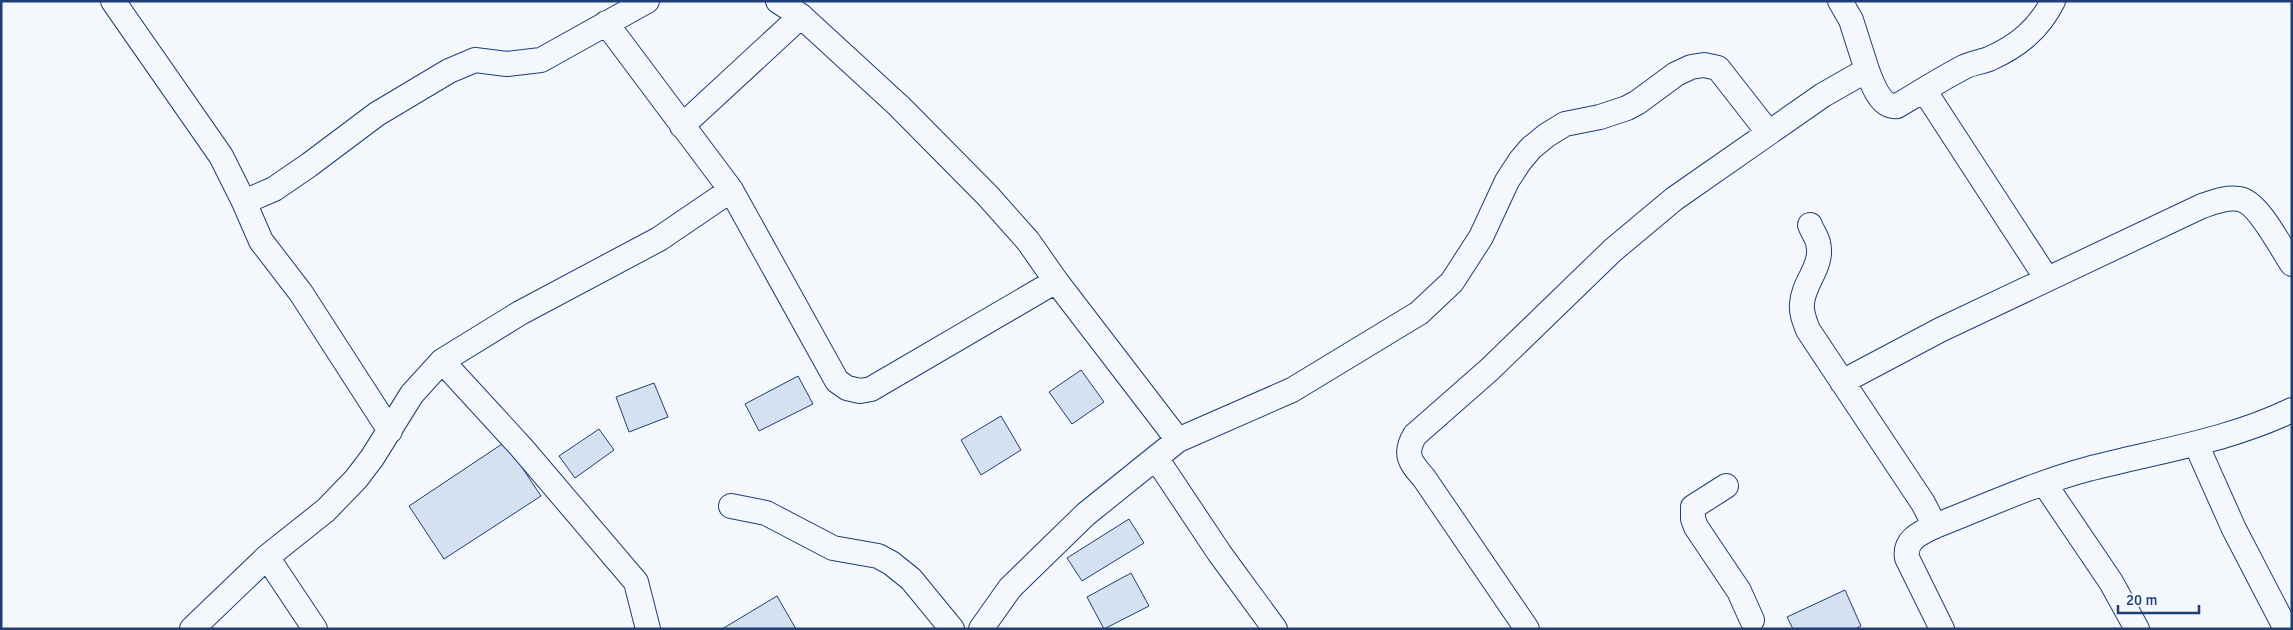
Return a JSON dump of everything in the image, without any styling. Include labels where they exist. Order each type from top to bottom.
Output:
[{"type":"street","points":[[113,1],[221,156],[261,241],[301,293],[390,431]]},
{"type":"street","points":[[244,202],[274,188],[310,165],[377,114],[449,71],[475,60],[508,64],[541,60],[647,1]]},
{"type":"street","points":[[778,1],[802,16],[898,106],[988,196],[1028,241],[1056,281],[1178,440]]},
{"type":"street","points":[[1840,1],[1851,20],[1867,70],[1884,102],[1892,106],[1897,106],[1966,66],[1988,60],[2030,35],[2045,18],[2053,1]]},
{"type":"street","points":[[682,126],[802,16]]},
{"type":"street","points":[[606,23],[731,190],[775,266],[811,336],[837,381],[847,388],[860,391],[871,389],[1056,281]]},
{"type":"street","points":[[981,629],[1010,588],[1086,514],[1178,440],[1292,390],[1419,313],[1457,275],[1481,238],[1507,181],[1520,161],[1531,148],[1564,124],[1579,119],[1600,117],[1628,108],[1676,74],[1691,67],[1704,65],[1718,68],[1768,132]]},
{"type":"street","points":[[1527,629],[1424,478],[1413,466],[1410,459],[1409,445],[1414,435],[1489,370],[1613,250],[1674,199],[1823,95],[1867,70]]},
{"type":"street","points":[[1924,90],[2047,279]]},
{"type":"street","points":[[192,629],[267,557],[326,510],[344,491],[372,458],[412,394],[442,361],[520,313],[659,239],[731,190]]},
{"type":"street","points":[[1842,382],[1940,330],[2047,279],[2202,206],[2226,199],[2242,199],[2254,206],[2292,264]]},
{"type":"street","points":[[1810,225],[1818,244],[1818,262],[1804,291],[1802,315],[1808,330],[1924,503],[1935,526]]},
{"type":"street","points":[[442,361],[521,446],[636,582],[648,629]]},
{"type":"street","points":[[1942,629],[1907,558],[1906,552],[1913,538],[1935,526],[2044,482],[2087,469],[2196,444],[2261,424],[2292,410]]},
{"type":"street","points":[[2196,444],[2234,529],[2286,629]]},
{"type":"street","points":[[1156,458],[1220,554],[1275,629]]},
{"type":"street","points":[[2044,482],[2111,582],[2137,629]]},
{"type":"street","points":[[1726,486],[1693,507],[1693,519],[1696,527],[1739,591],[1749,626]]},
{"type":"street","points":[[731,506],[766,513],[833,548],[878,556],[892,563],[911,579],[952,629]]},
{"type":"street","points":[[267,557],[315,629]]},
{"type":"building","points":[[1081,370],[1104,402],[1072,424],[1049,392]]},
{"type":"building","points":[[798,376],[813,404],[759,431],[745,404]]},
{"type":"building","points":[[654,383],[668,417],[629,432],[616,397]]},
{"type":"building","points":[[1001,416],[1021,450],[981,475],[961,440]]},
{"type":"building","points":[[599,429],[614,450],[575,478],[559,456]]},
{"type":"building","points":[[505,442],[541,496],[444,559],[409,506]]},
{"type":"building","points":[[1129,519],[1144,543],[1082,581],[1067,558]]},
{"type":"building","points":[[1131,573],[1149,606],[1104,629],[1087,597]]},
{"type":"building","points":[[1845,590],[1861,626],[1855,629],[1793,629],[1787,617]]},
{"type":"building","points":[[777,596],[796,629],[722,629]]}]
